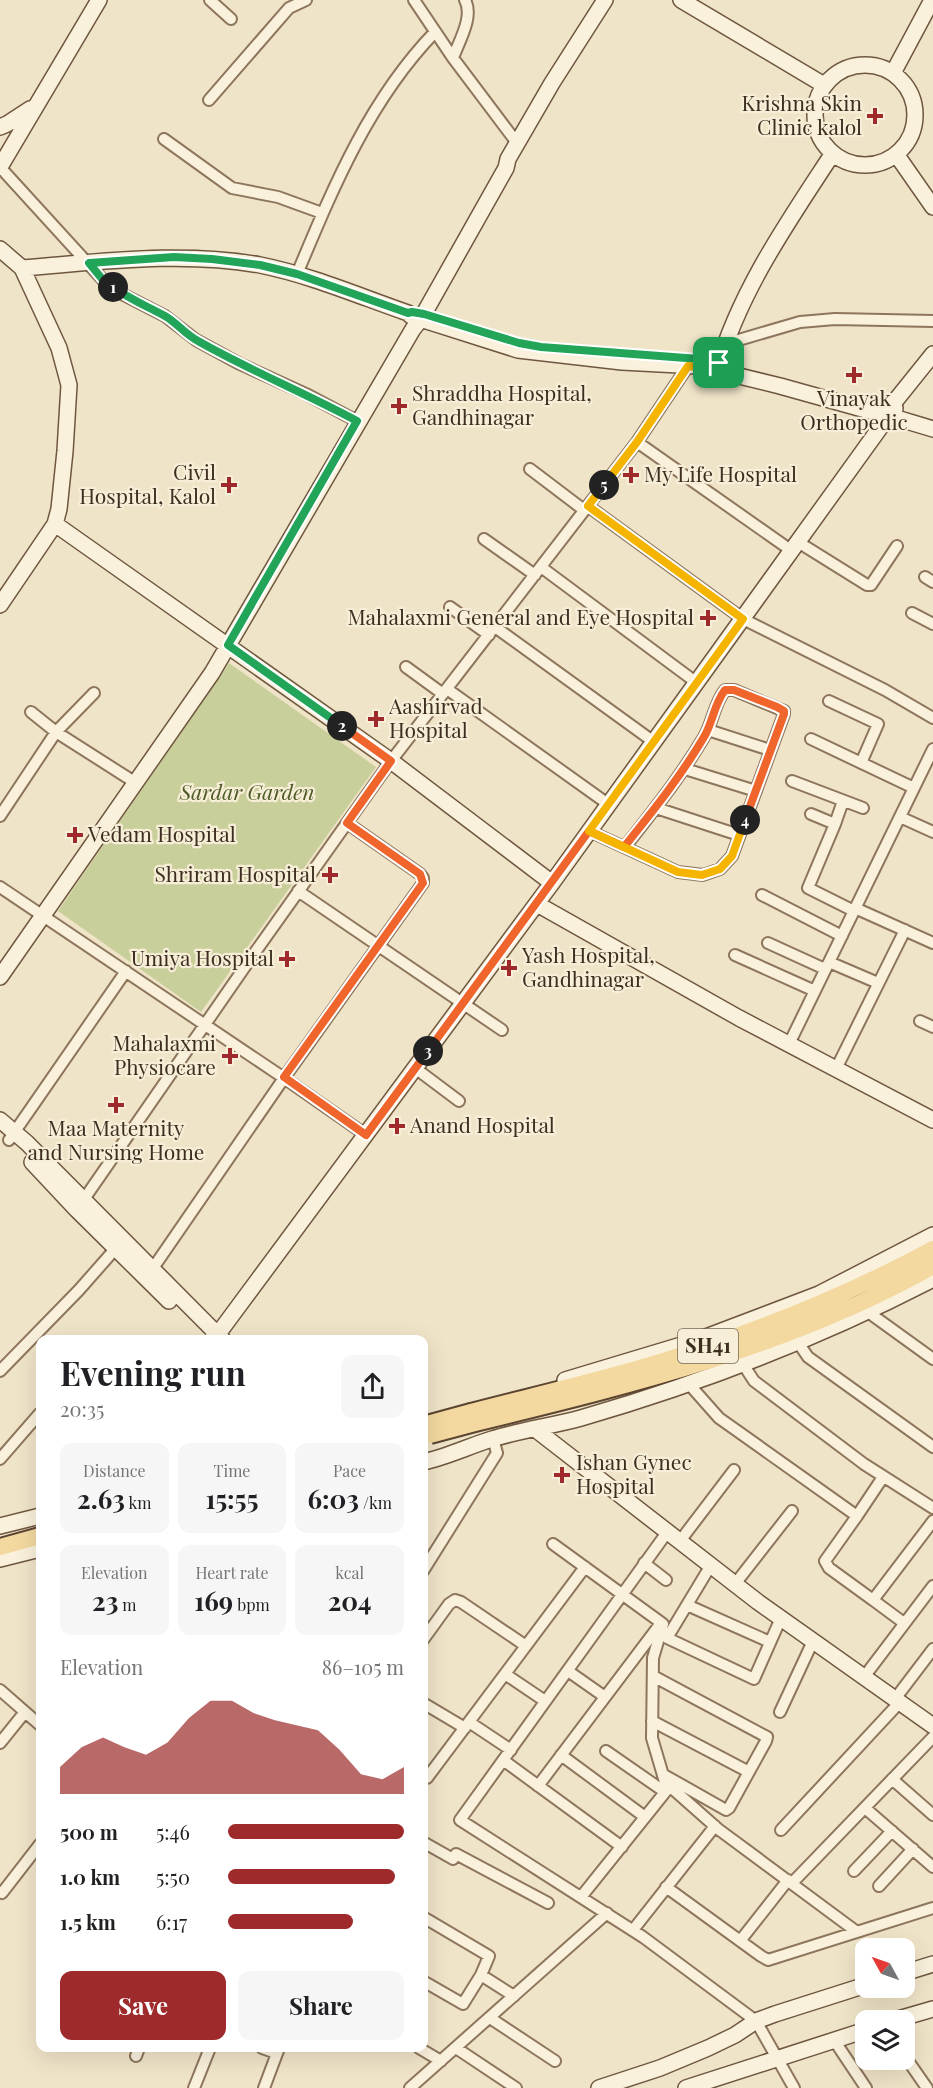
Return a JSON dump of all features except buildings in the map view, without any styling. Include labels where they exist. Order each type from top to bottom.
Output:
[{"type":"main road","name":"SH41","points":[[473,1417],[702,1348],[822,1304],[933,1250]]},
{"type":"main road","name":"SH41","points":[[428,1427],[579,1398],[712,1360],[842,1311],[933,1266]]},
{"type":"main road","points":[[0,1536],[36,1527]]},
{"type":"main road","points":[[0,1547],[36,1537]]},
{"type":"street","points":[[99,0],[0,167],[103,280],[123,295],[165,316],[196,340],[357,421]]},
{"type":"street","points":[[210,0],[231,19]]},
{"type":"street","points":[[209,100],[289,8],[306,0]]},
{"type":"street","points":[[414,0],[517,143]]},
{"type":"street","points":[[453,57],[469,10],[465,0]]},
{"type":"street","points":[[0,977],[212,673],[416,317],[506,168],[508,159],[552,83],[605,0]]},
{"type":"street","points":[[681,0],[824,85]]},
{"type":"street","points":[[893,73],[932,0]]},
{"type":"street","points":[[297,274],[342,169],[377,108],[417,51],[435,32]]},
{"type":"street","points":[[869,64],[893,73],[900,78],[910,92],[915,108],[914,125],[907,141],[896,154],[881,162],[864,165],[847,162],[832,153],[819,135],[815,123],[816,104],[824,85],[836,73],[852,66],[869,64]]},
{"type":"street","points":[[0,127],[35,105]]},
{"type":"street","points":[[165,139],[232,188],[278,197],[322,213]]},
{"type":"street","points":[[718,366],[725,344],[756,275],[832,153]]},
{"type":"street","points":[[896,154],[933,207]]},
{"type":"street","points":[[0,249],[22,268],[59,348],[69,385],[62,474],[55,524],[0,605]]},
{"type":"street","points":[[22,268],[174,257],[260,265],[297,274],[416,317],[529,352],[622,362],[718,366]]},
{"type":"street","points":[[416,317],[541,347],[699,359],[889,412],[933,421]]},
{"type":"street","points":[[725,344],[800,322],[933,321]]},
{"type":"street","points":[[218,1335],[537,904],[795,547],[889,412],[933,354]]},
{"type":"street","points":[[80,1206],[391,761],[637,442],[688,366]]},
{"type":"street","points":[[889,412],[933,429]]},
{"type":"street","points":[[637,442],[795,547],[867,585],[871,585],[877,578],[897,546]]},
{"type":"street","points":[[531,469],[743,619],[885,690],[933,718]]},
{"type":"street","points":[[55,524],[391,761],[552,883]]},
{"type":"street","points":[[484,540],[538,571],[697,683]]},
{"type":"street","points":[[450,606],[492,631],[654,742]]},
{"type":"street","points":[[912,613],[933,624]]},
{"type":"street","points":[[406,667],[608,804]]},
{"type":"street","points":[[589,831],[678,872],[702,875],[720,869],[732,856],[784,711],[734,690],[725,690],[719,698],[708,730],[685,769],[624,847]]},
{"type":"street","points":[[0,816],[56,732],[94,693]]},
{"type":"street","points":[[829,701],[878,724],[861,763]]},
{"type":"street","points":[[31,712],[56,732],[136,783]]},
{"type":"street","points":[[708,730],[770,750]]},
{"type":"street","points":[[811,740],[914,788]]},
{"type":"street","points":[[789,1044],[933,749]]},
{"type":"street","points":[[685,769],[756,791]]},
{"type":"street","points":[[792,780],[863,808]]},
{"type":"street","points":[[843,801],[808,888],[933,943]]},
{"type":"street","points":[[656,808],[739,835]]},
{"type":"street","points":[[811,814],[835,824]]},
{"type":"street","points":[[900,817],[933,832]]},
{"type":"street","points":[[148,1274],[284,1077],[423,883],[420,874],[347,823]]},
{"type":"street","points":[[0,887],[284,1077],[366,1135]]},
{"type":"street","points":[[298,891],[502,1030]]},
{"type":"street","points":[[762,895],[842,936]]},
{"type":"street","points":[[537,904],[789,1044],[933,1120]]},
{"type":"street","points":[[836,1069],[905,930]]},
{"type":"street","points":[[768,944],[878,983]]},
{"type":"street","points":[[735,954],[815,990]]},
{"type":"street","points":[[8,1135],[126,971]]},
{"type":"street","points":[[920,1021],[933,1027]]},
{"type":"street","points":[[415,1068],[459,1101]]},
{"type":"street","points":[[0,1120],[8,1135],[213,1335]]},
{"type":"street","points":[[80,1206],[116,1248],[148,1274]]},
{"type":"street","points":[[428,1426],[446,1411],[574,1378],[698,1340],[819,1294],[933,1235]]},
{"type":"street","points":[[0,1371],[79,1290],[116,1248]]},
{"type":"street","points":[[428,1461],[493,1438],[579,1418],[743,1364],[868,1312],[933,1279]]},
{"type":"street","points":[[868,1312],[933,1359]]},
{"type":"street","points":[[797,1341],[808,1357],[933,1447]]},
{"type":"street","points":[[743,1364],[754,1380],[883,1477],[933,1508]]},
{"type":"street","points":[[688,1383],[719,1418],[857,1516]]},
{"type":"street","points":[[446,1411],[457,1452]]},
{"type":"street","points":[[0,1459],[36,1418]]},
{"type":"street","points":[[535,1429],[735,1584],[933,1726]]},
{"type":"street","points":[[428,1563],[497,1453],[493,1438]]},
{"type":"street","points":[[680,1541],[734,1470]]},
{"type":"street","points":[[883,1477],[826,1556],[825,1563],[904,1623]]},
{"type":"street","points":[[735,1584],[792,1511]]},
{"type":"street","points":[[0,1526],[36,1517]]},
{"type":"street","points":[[873,1600],[933,1521]]},
{"type":"street","points":[[668,1531],[460,1820],[633,1930],[756,2021],[794,2088]]},
{"type":"street","points":[[553,1544],[663,1624],[653,1658],[652,1738],[667,1789]]},
{"type":"street","points":[[0,1558],[36,1550]]},
{"type":"street","points":[[644,1563],[666,1580]]},
{"type":"street","points":[[711,1565],[668,1638],[754,1679],[781,1618]]},
{"type":"street","points":[[428,1778],[585,1567]]},
{"type":"street","points":[[864,1677],[933,1586]]},
{"type":"street","points":[[428,1633],[449,1604],[455,1600],[526,1646]]},
{"type":"street","points":[[687,1605],[770,1642]]},
{"type":"street","points":[[538,1785],[661,1623]]},
{"type":"street","points":[[780,1712],[813,1641]]},
{"type":"street","points":[[781,1830],[898,1701],[933,1649]]},
{"type":"street","points":[[567,1671],[605,1697]]},
{"type":"street","points":[[505,1674],[545,1701]]},
{"type":"street","points":[[653,1676],[767,1737],[726,1810],[662,1774]]},
{"type":"street","points":[[0,1690],[36,1722]]},
{"type":"street","points":[[428,1706],[511,1750]]},
{"type":"street","points":[[0,1743],[25,1712]]},
{"type":"street","points":[[652,1721],[749,1772]]},
{"type":"street","points":[[740,1941],[790,1882],[933,1737]]},
{"type":"street","points":[[606,1751],[667,1789],[858,1932]]},
{"type":"street","points":[[561,1755],[645,1817]]},
{"type":"street","points":[[503,1760],[622,1846]]},
{"type":"street","points":[[892,1779],[933,1815]]},
{"type":"street","points":[[581,1897],[667,1789]]},
{"type":"street","points":[[865,1808],[933,1867]]},
{"type":"street","points":[[633,1930],[715,1826]]},
{"type":"street","points":[[854,1871],[892,1831]]},
{"type":"street","points":[[428,1845],[453,1859],[456,1854],[548,1903]]},
{"type":"street","points":[[0,1892],[2,1893],[36,1849]]},
{"type":"street","points":[[879,1886],[913,1850]]},
{"type":"street","points":[[666,1887],[768,1960],[933,1908]]},
{"type":"street","points":[[410,2088],[607,1913]]},
{"type":"street","points":[[428,1920],[489,1956],[481,1975],[462,2004],[428,1984]]},
{"type":"street","points":[[915,1970],[933,1964]]},
{"type":"street","points":[[481,1975],[514,1996]]},
{"type":"street","points":[[599,2088],[660,2068],[708,2048],[735,2035],[756,2021],[855,1989]]},
{"type":"street","points":[[915,2014],[933,2008]]},
{"type":"street","points":[[490,2018],[555,2061]]},
{"type":"street","points":[[688,2088],[855,2033]]},
{"type":"street","points":[[834,2040],[866,2088]]},
{"type":"street","points":[[456,2048],[516,2088]]},
{"type":"street","points":[[194,2088],[208,2052]]},
{"type":"street","points":[[264,2088],[277,2052]]},
{"type":"street","points":[[426,2052],[441,2061]]},
{"type":"street","points":[[914,2070],[927,2088]]},
{"type":"green space","name":"Sardar Garden","points":[[229,663],[376,767],[201,1012],[58,911]]},
{"type":"place","name":"Krishna Skin Clinic kalol","points":[[875,116]]},
{"type":"place","name":"Vinayak Orthopedic","points":[[854,375]]},
{"type":"place","name":"Shraddha Hospital, Gandhinagar","points":[[399,406]]},
{"type":"place","name":"My Life Hospital","points":[[631,475]]},
{"type":"place","name":"Civil Hospital, Kalol","points":[[229,485]]},
{"type":"place","name":"Mahalaxmi General and Eye Hospital","points":[[708,618]]},
{"type":"place","name":"Aashirvad Hospital","points":[[376,719]]},
{"type":"place","name":"Vedam Hospital","points":[[75,835]]},
{"type":"place","name":"Shriram Hospital","points":[[330,875]]},
{"type":"place","name":"Umiya Hospital","points":[[287,959]]},
{"type":"place","name":"Yash Hospital, Gandhinagar","points":[[509,968]]},
{"type":"place","name":"Mahalaxmi Physiocare","points":[[230,1056]]},
{"type":"place","name":"Maa Maternity and Nursing Home","points":[[116,1105]]},
{"type":"place","name":"Anand Hospital","points":[[397,1126]]},
{"type":"place","name":"Ishan Gynec Hospital","points":[[562,1475]]},
{"type":"route","points":[[719,363],[699,359],[541,347],[519,343],[470,326],[424,314],[408,313],[297,274],[260,265],[174,257],[89,263],[103,280],[123,295],[165,316],[196,340],[357,421],[228,645],[391,761],[347,823],[420,874],[423,883],[284,1077],[366,1135],[589,831],[624,847],[656,808],[685,769],[708,730],[719,698],[728,689],[784,711],[732,856],[720,869],[702,875],[678,872],[589,831],[743,619],[588,506],[637,442],[688,366],[717,370],[719,363]]}]
